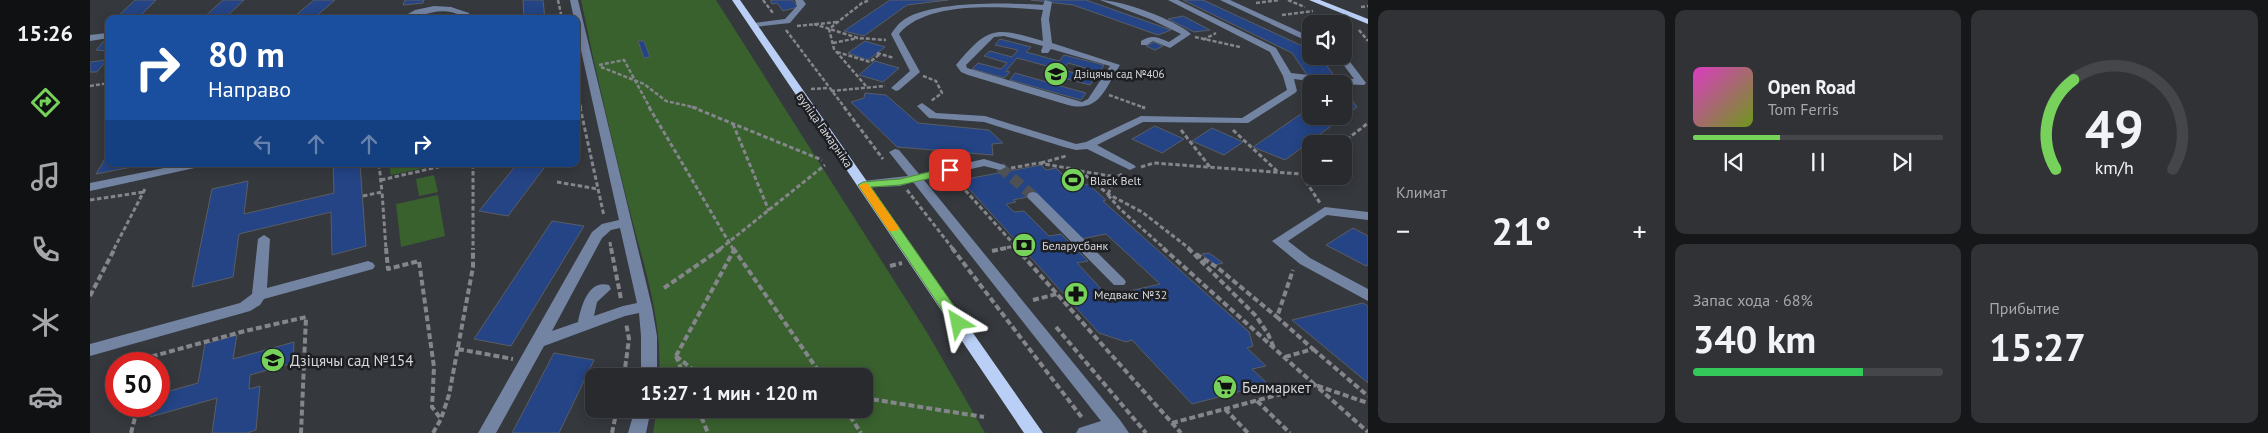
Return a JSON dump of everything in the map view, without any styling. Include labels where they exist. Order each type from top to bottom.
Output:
[{"type":"main road","name":"вуліца Гамарніка","points":[[736,0],[1034,433]]},
{"type":"main road","points":[[1313,0],[1368,22]]},
{"type":"street","points":[[574,0],[577,15]]},
{"type":"street","points":[[754,26],[787,21],[801,7],[802,4],[799,0]]},
{"type":"street","points":[[1104,0],[1153,17],[1187,34]]},
{"type":"street","points":[[922,106],[933,116],[984,119],[1076,147],[1089,145],[1141,119],[1244,121],[1292,91],[1288,76],[1273,50],[1172,0]]},
{"type":"street","points":[[1224,0],[1302,36]]},
{"type":"street","points":[[455,1],[464,15]]},
{"type":"street","points":[[896,88],[915,72],[895,34],[898,27],[916,13],[987,3],[1047,5],[1045,20],[1046,48]]},
{"type":"street","points":[[411,15],[435,9],[454,10],[462,15]]},
{"type":"street","points":[[580,26],[645,307],[650,336],[649,368]]},
{"type":"street","points":[[1004,33],[1046,48],[1115,65],[1092,100],[1083,105],[971,73],[964,70],[961,65],[991,34],[1004,33]]},
{"type":"street","points":[[1144,43],[1152,38],[1170,45],[1187,34]]},
{"type":"street","points":[[90,38],[105,36]]},
{"type":"street","points":[[1347,65],[1361,84],[1352,83]]},
{"type":"street","points":[[1288,76],[1302,77]]},
{"type":"street","points":[[1089,145],[1130,170]]},
{"type":"street","points":[[895,152],[1117,429]]},
{"type":"street","points":[[863,185],[900,182],[984,162],[1005,168]]},
{"type":"street","points":[[90,187],[184,167]]},
{"type":"street","points":[[1033,196],[1119,282]]},
{"type":"street","points":[[1368,216],[1325,211],[1279,241],[1305,261],[1354,286],[1368,296]]},
{"type":"street","points":[[488,433],[597,235],[607,227],[626,223]]},
{"type":"street","points":[[90,350],[245,307],[255,301],[259,295],[264,239]]},
{"type":"street","points":[[259,295],[368,266]]},
{"type":"street","points":[[585,324],[590,300],[604,289]]},
{"type":"street","points":[[539,342],[623,311],[645,307]]},
{"type":"street","points":[[636,433],[640,418]]},
{"type":"street","points":[[1089,432],[1117,429]]},
{"type":"path","points":[[558,0],[561,15]]},
{"type":"path","points":[[763,0],[1089,432]]},
{"type":"path","points":[[829,29],[870,0]]},
{"type":"path","points":[[1358,7],[1368,6]]},
{"type":"path","points":[[1306,12],[1314,11]]},
{"type":"path","points":[[838,22],[814,24],[858,38],[869,39]]},
{"type":"path","points":[[829,29],[836,51],[866,86]]},
{"type":"path","points":[[1203,40],[1223,29]]},
{"type":"path","points":[[1359,30],[1368,41]]},
{"type":"path","points":[[1187,34],[1203,40],[1240,47]]},
{"type":"path","points":[[833,43],[858,38]]},
{"type":"path","points":[[836,51],[870,62],[880,54]]},
{"type":"path","points":[[816,368],[729,243],[633,79],[624,60],[602,63],[598,66],[633,79],[644,84],[666,101],[700,109],[822,160]]},
{"type":"path","points":[[922,106],[942,94],[936,81]]},
{"type":"path","points":[[90,86],[105,84]]},
{"type":"path","points":[[831,91],[866,86],[896,88]]},
{"type":"path","points":[[1108,94],[1145,108]]},
{"type":"path","points":[[1173,119],[1210,167]]},
{"type":"path","points":[[1225,122],[1278,172]]},
{"type":"path","points":[[733,123],[769,211]]},
{"type":"path","points":[[1352,135],[1368,123]]},
{"type":"path","points":[[1005,168],[1038,163],[1116,177],[1154,162],[1301,174],[1325,211]]},
{"type":"path","points":[[664,288],[729,243],[825,165]]},
{"type":"path","points":[[379,167],[388,269],[418,261],[434,367],[432,408],[441,419]]},
{"type":"path","points":[[381,180],[438,167]]},
{"type":"path","points":[[433,433],[441,419],[449,395],[473,267],[474,167]]},
{"type":"path","points":[[1079,170],[1108,194],[1142,212],[1191,250],[1218,268],[1277,316],[1368,396]]},
{"type":"path","points":[[90,296],[144,192],[150,174]]},
{"type":"path","points":[[1108,194],[1116,177]]},
{"type":"path","points":[[955,179],[1181,433]]},
{"type":"path","points":[[557,182],[598,189]]},
{"type":"path","points":[[90,200],[144,192]]},
{"type":"path","points":[[363,196],[382,192]]},
{"type":"path","points":[[1108,194],[1120,209],[1368,433]]},
{"type":"path","points":[[992,252],[1015,246]]},
{"type":"path","points":[[676,356],[734,250]]},
{"type":"path","points":[[1191,250],[1256,316],[1268,334],[1274,348]]},
{"type":"path","points":[[1277,316],[1293,270]]},
{"type":"path","points":[[1033,300],[1057,294]]},
{"type":"path","points":[[168,352],[241,332],[306,318],[301,433]]},
{"type":"path","points":[[458,349],[512,359]]},
{"type":"path","points":[[1285,357],[1313,349]]},
{"type":"path","points":[[676,356],[681,368]]},
{"type":"path","points":[[676,356],[691,368]]},
{"type":"path","points":[[1172,422],[1315,385],[1368,404]]},
{"type":"path","points":[[873,399],[984,417]]},
{"type":"path","points":[[1256,400],[1290,433]]},
{"type":"path","points":[[1224,409],[1248,433]]},
{"type":"path","points":[[131,433],[135,417]]},
{"type":"path","points":[[612,433],[615,418]]},
{"type":"path","points":[[702,418],[708,433]]},
{"type":"path","points":[[850,418],[861,433]]},
{"type":"green space","points":[[581,0],[716,0],[928,334],[985,433],[653,433],[656,418],[873,418],[873,368],[659,368],[655,311],[609,128]]},
{"type":"green space","points":[[390,167],[428,167],[391,175]]},
{"type":"green space","points":[[434,175],[438,192],[419,196],[416,179]]},
{"type":"green space","points":[[438,195],[445,236],[401,247],[396,204]]},
{"type":"building","points":[[135,0],[156,0],[141,15],[119,15]]},
{"type":"building","points":[[223,0],[244,0],[228,15],[206,15]]},
{"type":"building","points":[[314,0],[335,0],[318,15],[296,15]]},
{"type":"building","points":[[405,0],[424,0],[423,3],[403,5]]},
{"type":"building","points":[[523,0],[543,0],[545,15],[524,15]]},
{"type":"building","points":[[792,0],[798,7],[783,11],[777,3],[772,4],[770,1]]},
{"type":"building","points":[[890,0],[948,0],[907,5],[864,36],[844,31]]},
{"type":"building","points":[[1031,0],[1086,0],[1171,30],[1158,35],[1073,5]]},
{"type":"building","points":[[1183,0],[1203,0],[1302,46],[1302,65],[1326,65],[1334,75],[1307,75],[1292,53]]},
{"type":"building","points":[[1183,16],[1210,30],[1194,32],[1168,19]]},
{"type":"building","points":[[1000,39],[1031,47],[1026,52],[1059,61],[1064,55],[1104,65],[1100,72],[1068,63],[1063,70],[1095,78],[1090,85],[1059,77],[1053,84],[1086,93],[1081,100],[1010,80],[1015,73],[1047,82],[1058,69],[1017,58],[1006,71],[1010,72],[1004,78],[972,69],[978,63],[1001,69],[1007,63],[984,56],[990,51],[1012,57],[1018,50],[995,45]]},
{"type":"building","points":[[104,41],[105,41],[105,51],[96,50]]},
{"type":"building","points":[[638,41],[644,41],[650,57],[644,58]]},
{"type":"building","points":[[865,41],[885,47],[868,60],[848,53]]},
{"type":"building","points":[[1154,42],[1163,46],[1155,50],[1146,46]]},
{"type":"building","points":[[105,60],[97,72],[90,72],[90,62]]},
{"type":"building","points":[[875,61],[899,68],[883,82],[859,75]]},
{"type":"building","points":[[865,93],[886,95],[918,123],[989,130],[1003,143],[992,144],[993,155],[897,147],[851,102],[864,98]]},
{"type":"building","points":[[1352,100],[1357,107],[1352,111]]},
{"type":"building","points":[[1302,113],[1302,125],[1333,125],[1319,135],[1302,135],[1302,147],[1285,160],[1253,147]]},
{"type":"building","points":[[1155,126],[1184,139],[1162,153],[1132,139]]},
{"type":"building","points":[[1212,128],[1243,142],[1224,155],[1192,141]]},
{"type":"building","points":[[105,159],[105,167],[132,167],[96,174]]},
{"type":"building","points":[[1041,165],[1046,170],[1056,168],[1062,174],[1071,172],[1106,200],[1103,201],[1249,332],[1253,346],[1247,348],[1266,366],[1252,369],[1268,384],[1192,404],[1132,340],[1126,342],[1099,333],[961,180]],"holes":[[[1037,195],[1081,239],[1106,234],[1160,284],[1108,296],[1077,263],[1088,261],[1061,234],[1049,236],[1024,211],[1014,212],[1006,204],[1016,202],[1013,200]]]},
{"type":"building","points":[[333,167],[360,167],[366,246],[332,255],[331,212],[239,234],[233,277],[192,287],[212,189],[248,181],[244,214],[334,193]]},
{"type":"building","points":[[515,167],[545,167],[508,216],[479,211]]},
{"type":"building","points":[[552,221],[584,226],[511,346],[474,339]]},
{"type":"building","points":[[1353,228],[1368,236],[1368,265],[1366,266],[1326,245]]},
{"type":"building","points":[[1209,253],[1223,263],[1215,265],[1202,254]]},
{"type":"building","points":[[1363,303],[1368,306],[1368,383],[1292,320]]},
{"type":"building","points":[[237,335],[233,359],[294,342],[293,363],[250,375],[249,389],[260,386],[256,430],[247,433],[212,433],[217,398],[170,411],[170,391],[198,383],[205,344]]},
{"type":"building","points":[[554,353],[594,360],[590,368],[585,368],[585,379],[559,433],[512,433]]},
{"type":"tunnel","points":[[1000,167],[1033,196]]},
{"type":"slow traffic","points":[[864,186],[893,228]]},
{"type":"place","name":"Дзіцячы сад №406","points":[[1056,74]]},
{"type":"place","name":"Black Belt","points":[[1073,180]]},
{"type":"place","name":"Беларусбанк","points":[[1024,245]]},
{"type":"place","name":"Медвакс №32","points":[[1076,294]]},
{"type":"place","name":"Дзіцячы сад №154","points":[[273,360]]},
{"type":"place","name":"Белмаркет","points":[[1225,387]]},
{"type":"route","points":[[950,170],[900,182],[863,185],[958,323]]}]
